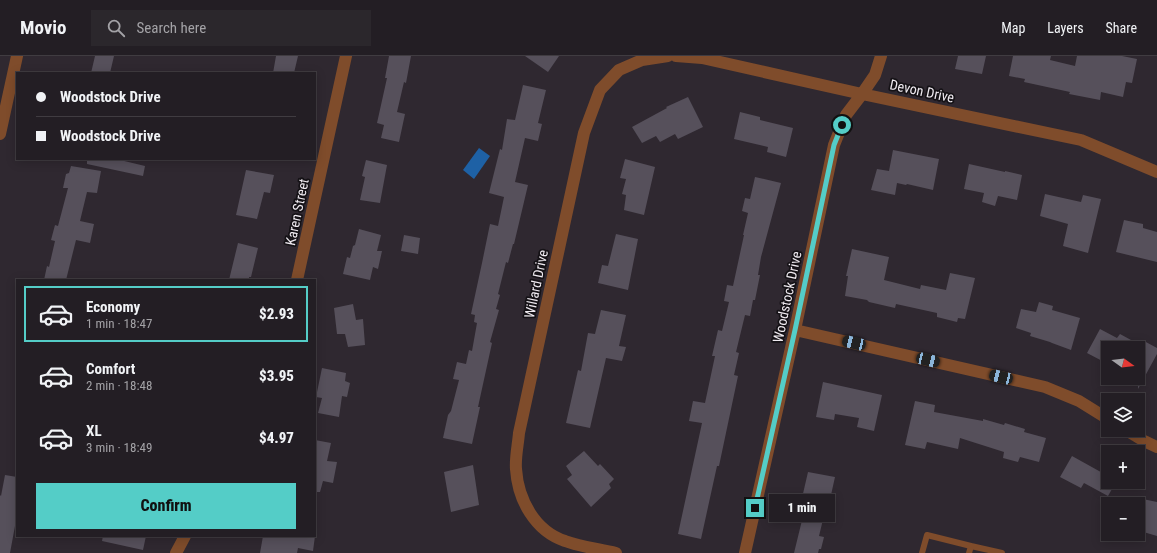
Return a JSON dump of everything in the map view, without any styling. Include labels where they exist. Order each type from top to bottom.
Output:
[{"type":"street","points":[[0,134],[17,56]]},
{"type":"street","name":"Karen Street","points":[[297,279],[346,56]]},
{"type":"street","name":"Willard Drive","points":[[616,553],[565,541],[544,530],[530,513],[520,493],[516,469],[519,433],[584,134],[600,90],[619,70],[642,60],[668,56]]},
{"type":"street","name":"Devon Drive","points":[[676,56],[702,58],[862,94],[1081,140],[1157,172]]},
{"type":"street","name":"Woodstock Drive","points":[[744,553],[795,330],[834,145],[846,115],[875,75],[881,56]]},
{"type":"street","points":[[795,330],[1045,387],[1079,401],[1101,415]]},
{"type":"street","points":[[1137,437],[1157,447]]},
{"type":"street","points":[[176,553],[184,537]]},
{"type":"lane","points":[[922,553],[927,535],[1002,553]]},
{"type":"lane","points":[[969,553],[971,546]]},
{"type":"water","points":[[479,148],[490,156],[474,179],[463,170]]},
{"type":"building","points":[[95,56],[114,56],[110,72],[91,72]]},
{"type":"building","points":[[276,56],[298,56],[294,72],[273,72]]},
{"type":"building","points":[[389,56],[411,56],[406,83],[404,82],[397,112],[405,114],[399,142],[381,138],[384,125],[377,123],[387,78],[385,78]]},
{"type":"building","points":[[525,56],[559,56],[548,72]]},
{"type":"building","points":[[958,56],[986,56],[982,74],[955,69]]},
{"type":"building","points":[[1013,56],[1051,56],[1050,60],[1075,66],[1077,56],[1122,56],[1137,59],[1132,83],[1126,82],[1123,97],[1101,92],[1100,100],[1069,94],[1070,92],[1024,82],[1025,79],[1009,76]]},
{"type":"building","points":[[523,85],[546,90],[538,123],[542,124],[538,141],[525,138],[515,182],[528,185],[514,244],[508,263],[506,262],[498,294],[500,295],[496,309],[499,310],[490,342],[492,343],[478,407],[480,407],[472,444],[443,438],[448,415],[451,411],[459,380],[453,379],[457,362],[466,364],[469,350],[472,351],[477,323],[474,322],[475,315],[471,314],[490,224],[498,226],[504,197],[489,193],[500,149],[502,150],[507,119],[515,120]]},
{"type":"building","points":[[688,97],[703,127],[678,139],[675,134],[660,142],[656,136],[642,143],[632,127],[667,108],[666,107]]},
{"type":"building","points":[[740,112],[760,117],[760,120],[793,128],[786,157],[767,152],[768,147],[734,139]]},
{"type":"building","points":[[893,150],[939,159],[933,190],[897,183],[895,195],[871,190],[877,169],[889,171]]},
{"type":"building","points":[[625,159],[655,167],[644,215],[624,210],[626,195],[622,194],[626,179],[620,178]]},
{"type":"building","points":[[87,160],[120,160],[145,166],[143,176],[87,164]]},
{"type":"building","points":[[366,160],[387,165],[380,203],[360,200],[365,177],[362,176]]},
{"type":"building","points":[[969,164],[1022,175],[1017,200],[998,196],[995,206],[982,202],[984,193],[964,189]]},
{"type":"building","points":[[71,166],[101,171],[97,193],[87,192],[80,221],[94,224],[90,243],[76,240],[66,279],[44,279],[47,266],[49,267],[55,241],[51,240],[55,225],[58,226],[68,188],[63,188],[66,174],[69,173]]},
{"type":"building","points":[[246,170],[274,175],[270,193],[264,192],[257,219],[236,215]]},
{"type":"building","points":[[755,177],[781,183],[761,257],[758,275],[760,275],[755,300],[753,300],[750,316],[745,315],[736,352],[739,353],[734,375],[738,376],[719,466],[717,466],[701,539],[678,534],[702,423],[689,421],[693,401],[705,403],[715,356],[712,356],[718,330],[722,331],[729,302],[724,301],[727,285],[733,286],[744,235],[748,213],[742,211],[745,198],[750,199]]},
{"type":"building","points":[[1045,194],[1081,202],[1083,195],[1101,199],[1088,253],[1063,246],[1068,224],[1040,216]]},
{"type":"building","points":[[1124,220],[1143,224],[1143,228],[1157,232],[1157,262],[1116,252]]},
{"type":"building","points":[[359,229],[381,235],[377,251],[382,251],[378,269],[373,267],[370,280],[343,274],[347,257],[350,258]]},
{"type":"building","points":[[616,234],[638,239],[628,290],[598,283],[602,265],[608,266]]},
{"type":"building","points":[[404,235],[420,238],[418,254],[401,251]]},
{"type":"building","points":[[238,243],[258,248],[251,277],[249,277],[249,279],[229,279]]},
{"type":"building","points":[[852,249],[889,257],[884,280],[920,289],[921,285],[946,290],[950,273],[975,278],[965,319],[958,318],[957,322],[937,317],[937,313],[896,304],[895,308],[869,302],[867,300],[845,296],[848,276],[846,276]]},
{"type":"building","points":[[1039,302],[1053,306],[1052,310],[1080,318],[1071,350],[1030,336],[1031,333],[1016,328],[1021,309],[1036,312]]},
{"type":"building","points":[[353,304],[356,320],[363,319],[365,345],[348,347],[345,334],[337,334],[334,308]]},
{"type":"building","points":[[601,310],[626,315],[619,346],[626,347],[622,361],[606,358],[590,428],[566,423],[578,370],[581,371],[588,333],[595,334]]},
{"type":"building","points":[[1100,329],[1117,338],[1120,334],[1133,341],[1101,341],[1101,360],[1087,353]]},
{"type":"building","points":[[1145,342],[1157,348],[1157,354],[1145,376]]},
{"type":"building","points":[[322,368],[346,373],[345,381],[350,383],[347,397],[342,396],[339,417],[318,413],[322,398],[316,397]]},
{"type":"building","points":[[823,382],[882,395],[874,431],[857,427],[859,418],[835,414],[834,420],[816,417]]},
{"type":"building","points":[[915,401],[935,405],[934,412],[983,421],[983,419],[1004,425],[1005,423],[1025,429],[1024,432],[1046,438],[1039,462],[1020,457],[1018,462],[1003,458],[1004,452],[960,438],[958,449],[927,442],[925,449],[905,445]]},
{"type":"building","points":[[316,440],[331,443],[327,461],[337,462],[333,483],[323,481],[320,492],[316,492]]},
{"type":"building","points":[[584,451],[598,466],[600,464],[614,479],[609,484],[611,488],[591,507],[567,479],[572,475],[566,466]]},
{"type":"building","points":[[1072,456],[1101,472],[1101,489],[1112,489],[1108,496],[1084,483],[1081,488],[1060,477]]},
{"type":"building","points":[[473,465],[479,505],[451,512],[444,472]]},
{"type":"building","points":[[808,472],[835,477],[819,536],[824,537],[821,549],[819,549],[818,553],[794,553],[804,512],[799,511]]},
{"type":"building","points":[[5,475],[16,477],[16,526],[10,553],[0,553],[0,495],[1,496]]},
{"type":"building","points":[[1145,499],[1157,502],[1157,536],[1145,532]]},
{"type":"building","points":[[103,537],[146,537],[143,550],[102,541]]},
{"type":"building","points":[[263,537],[315,537],[313,551],[298,548],[297,553],[260,553]]},
{"type":"route","points":[[755,508],[795,330],[834,145],[842,125]]}]
